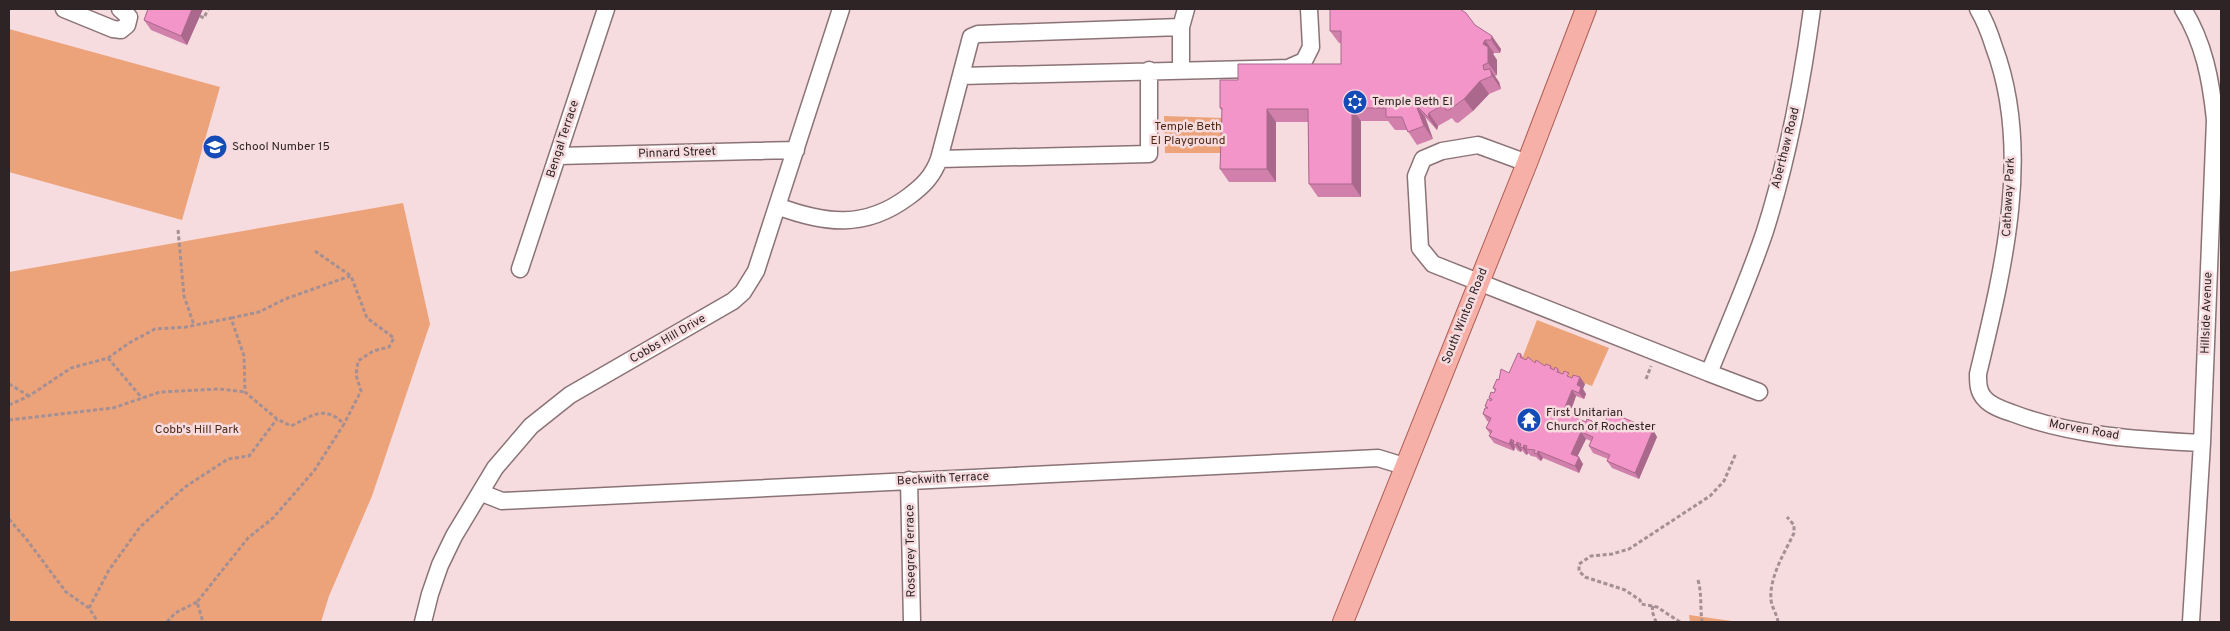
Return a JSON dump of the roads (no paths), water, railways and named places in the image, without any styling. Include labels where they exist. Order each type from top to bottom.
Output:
[{"type":"main road","name":"South Winton Road","points":[[1343,622],[1527,163],[1586,9]]},
{"type":"street","points":[[64,9],[113,29],[121,30],[127,25],[129,17],[120,9]]},
{"type":"street","name":"Bengal Terrace","points":[[520,269],[606,9]]},
{"type":"street","name":"Cobbs Hill Drive","points":[[423,622],[440,565],[454,536],[496,468],[531,426],[570,395],[733,301],[743,292],[756,271],[841,9]]},
{"type":"street","points":[[1181,69],[1181,27],[1186,9]]},
{"type":"street","points":[[961,76],[1181,69],[1288,68],[1304,62],[1311,47],[1309,9]]},
{"type":"street","name":"Aberthaw Road","points":[[1710,372],[1764,232],[1788,147],[1803,76],[1812,9]]},
{"type":"street","name":"Cathaway Park","points":[[1978,9],[1984,18],[2002,66],[2010,115],[2012,175],[2004,258],[1978,374],[1979,388]]},
{"type":"street","name":"Hillside Avenue","points":[[2183,9],[2204,53],[2212,87],[2215,120],[2202,443],[2191,622]]},
{"type":"street","points":[[777,206],[825,219],[856,221],[870,218],[889,210],[921,187],[934,173],[939,159],[971,37],[978,34],[1181,27]]},
{"type":"street","points":[[939,159],[1149,154],[1149,70]]},
{"type":"street","points":[[1527,163],[1478,144],[1442,151],[1423,160],[1416,176],[1420,248],[1433,264],[1760,392]]},
{"type":"street","name":"Pinnard Street","points":[[558,156],[796,150]]},
{"type":"street","name":"Morven Road","points":[[1979,388],[1986,400],[1999,408],[2046,424],[2116,436],[2202,443]]},
{"type":"street","name":"Beckwith Terrace","points":[[482,493],[502,501],[1378,458],[1404,466]]},
{"type":"street","name":"Rosegrey Terrace","points":[[910,480],[912,622]]},
{"type":"place","name":"Temple Beth El","points":[[1355,102]]},
{"type":"place","name":"School Number 15","points":[[215,147]]},
{"type":"place","name":"First Unitarian Church of Rochester","points":[[1529,420]]},
{"type":"park label","name":"Temple Beth El Playground","points":[[1188,134]]},
{"type":"park label","name":"Cobb's Hill Park","points":[[197,430]]}]
